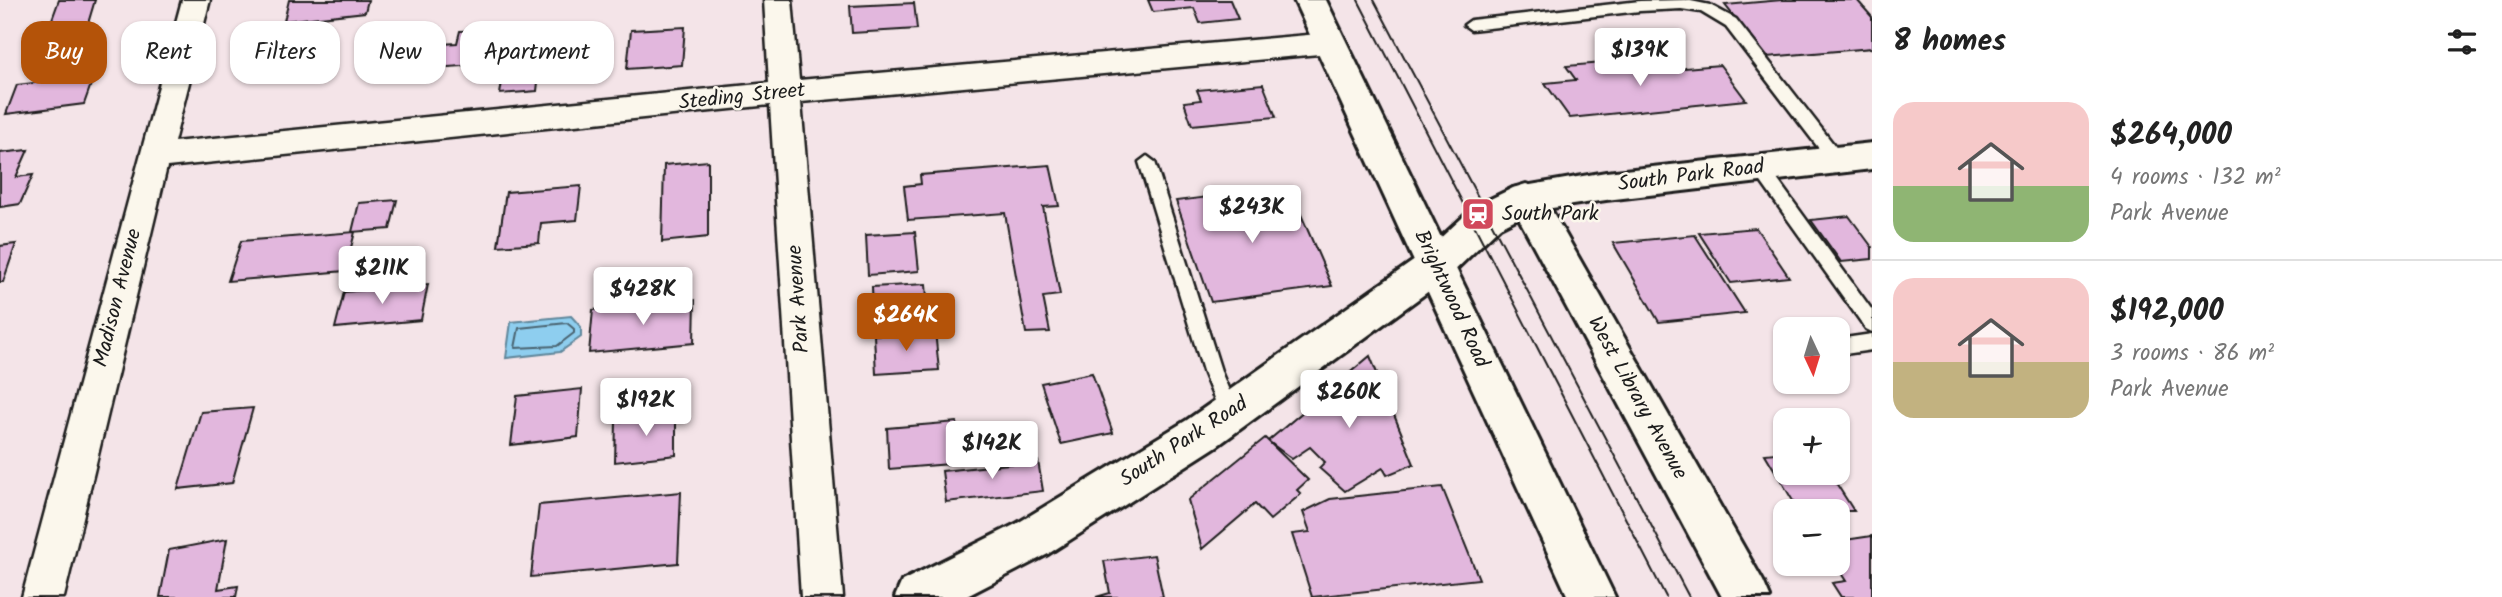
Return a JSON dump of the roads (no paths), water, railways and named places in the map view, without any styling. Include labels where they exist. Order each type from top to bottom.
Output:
[{"type":"main road","name":"Brightwood Road","points":[[1310,0],[1592,597]]},
{"type":"main road","name":"South Park Road","points":[[918,597],[1032,539],[1230,414],[1435,266],[1487,217],[1526,198],[1872,156]]},
{"type":"main road","name":"West Library Avenue","points":[[1526,198],[1747,597]]},
{"type":"street","name":"Madison Avenue","points":[[43,597],[153,156],[196,0]]},
{"type":"street","name":"Park Avenue","points":[[778,0],[822,597]]},
{"type":"street","name":"Steding Street","points":[[153,156],[783,93],[1330,43]]},
{"type":"lane","points":[[1718,16],[1727,0]]},
{"type":"lane","points":[[1472,25],[1640,6],[1681,4],[1705,8],[1731,23],[1836,159]]},
{"type":"lane","points":[[1147,162],[1213,374],[1230,414]]},
{"type":"lane","points":[[1760,168],[1872,324]]},
{"type":"lane","points":[[1850,345],[1872,342]]},
{"type":"water","points":[[571,316],[581,327],[581,337],[560,352],[506,358],[511,322]]},
{"type":"tram line","points":[[1358,0],[1666,597]]},
{"type":"tram line","points":[[1374,0],[1689,597]]},
{"type":"place","name":"South Park","points":[[1478,214]]}]
